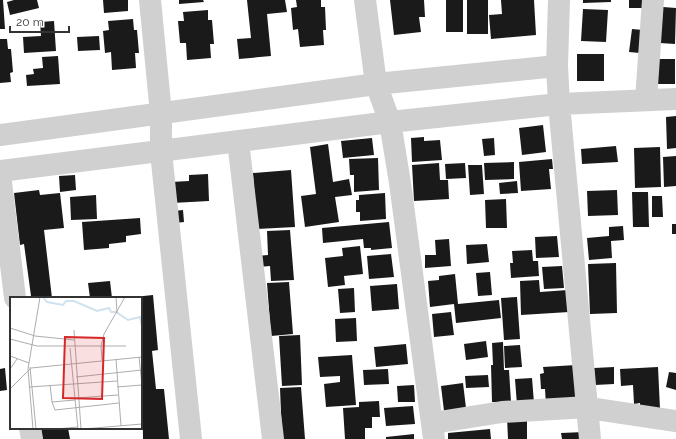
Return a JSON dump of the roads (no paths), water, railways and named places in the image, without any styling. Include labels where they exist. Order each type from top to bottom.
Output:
[{"type":"street","points":[[150,0],[161,114],[161,152],[191,439]]},
{"type":"street","points":[[365,0],[376,84],[390,122],[400,183],[433,431],[502,412],[588,407],[676,421]]},
{"type":"street","points":[[559,0],[557,66],[559,104],[590,439]]},
{"type":"street","points":[[646,100],[653,0]]},
{"type":"street","points":[[0,135],[376,84],[557,66]]},
{"type":"street","points":[[15,297],[0,173],[390,122],[559,104],[676,99]]},
{"type":"street","points":[[238,142],[273,439]]},
{"type":"street","points":[[30,429],[32,439]]}]
